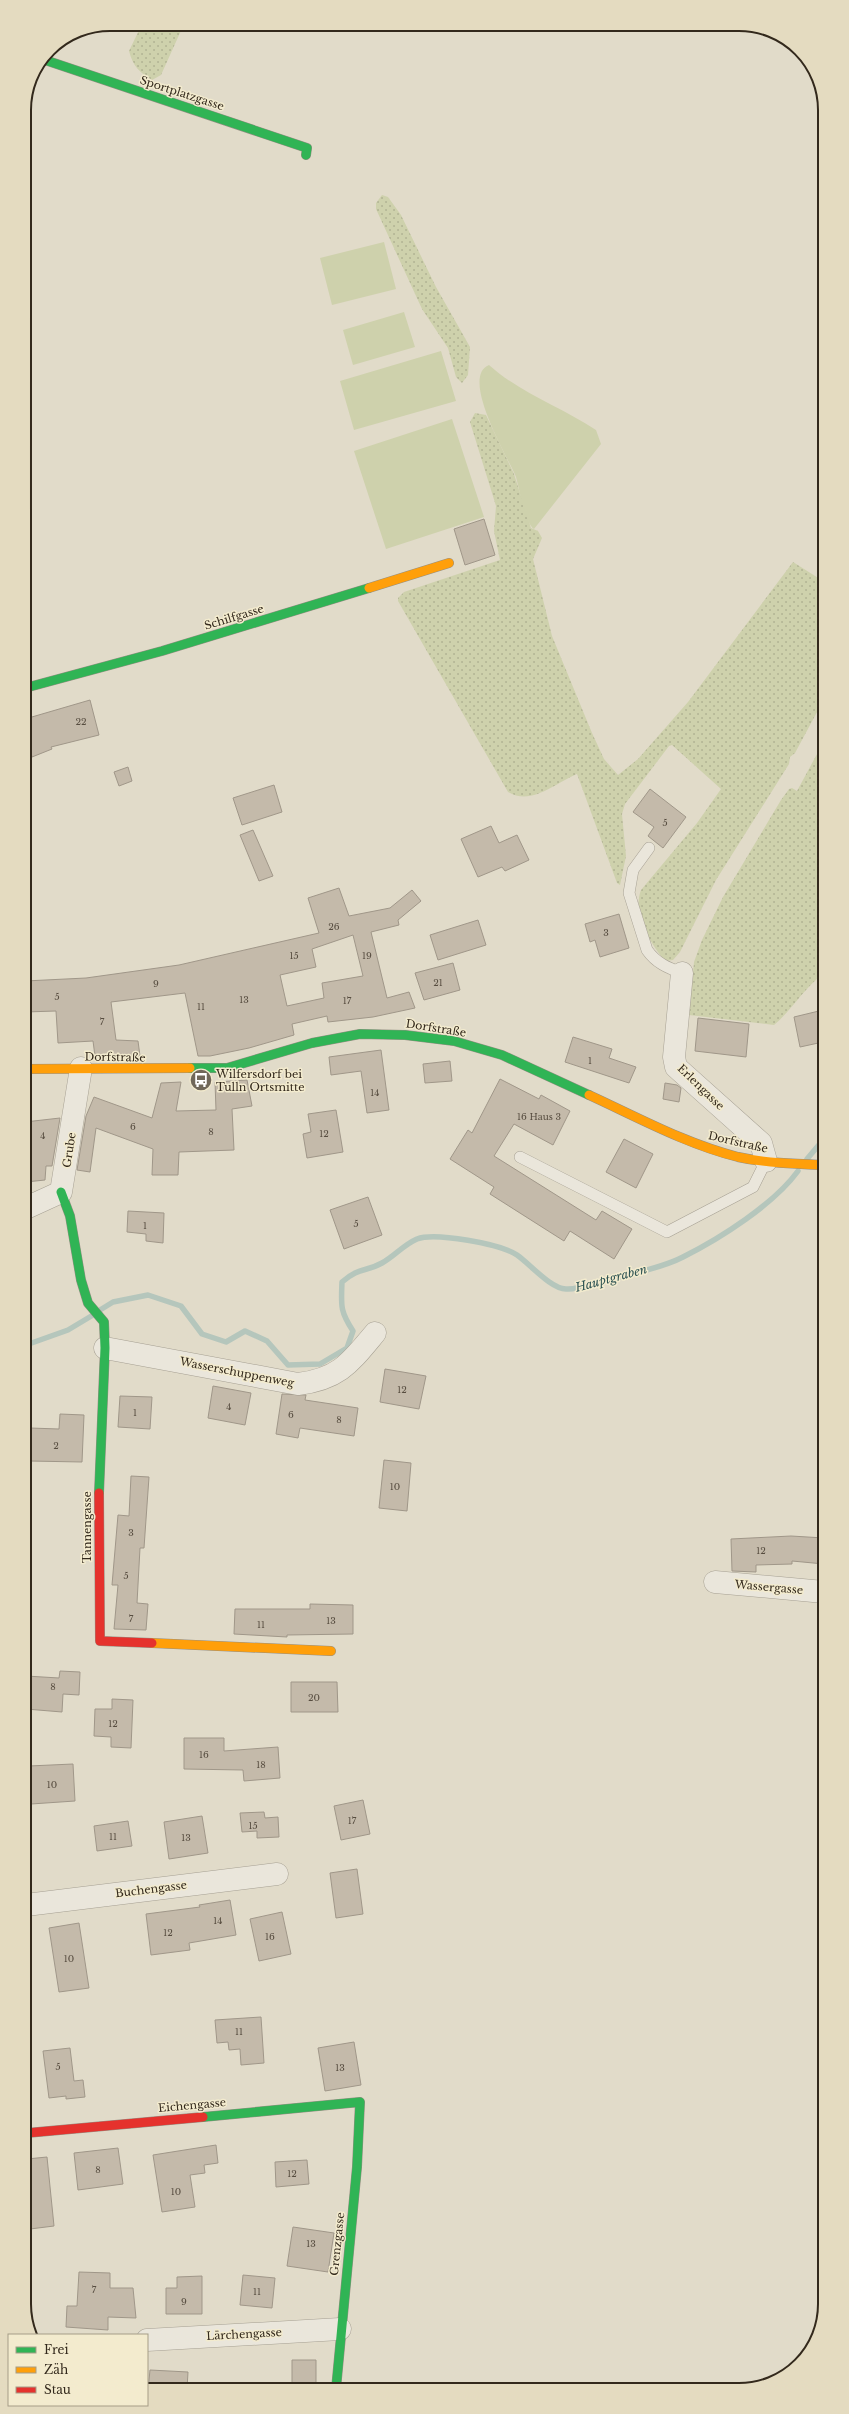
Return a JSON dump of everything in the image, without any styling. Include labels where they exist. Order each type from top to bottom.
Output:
[{"type":"street","name":"Sportplatzgasse","points":[[48,61],[307,148],[306,155]]},
{"type":"street","name":"Schilfgasse","points":[[31,686],[162,651],[449,563]]},
{"type":"street","name":"Erlengasse","points":[[682,973],[674,1057],[676,1067],[761,1143],[766,1161]]},
{"type":"street","name":"Dorfstraße","points":[[31,1069],[81,1068],[123,1070],[227,1068],[312,1043],[360,1034],[405,1035],[447,1040],[502,1055],[693,1143],[739,1157],[791,1164],[818,1165]]},
{"type":"street","name":"Grube","points":[[61,1192],[81,1068]]},
{"type":"street","points":[[31,1206],[61,1192]]},
{"type":"street","name":"Tannengasse","points":[[61,1192],[70,1216],[81,1280],[88,1303],[104,1322],[105,1348],[98,1505],[100,1642],[331,1651]]},
{"type":"street","name":"Wasserschuppenweg","points":[[105,1348],[298,1384],[317,1382],[346,1367],[375,1333]]},
{"type":"street","name":"Wassergasse","points":[[715,1582],[818,1591]]},
{"type":"street","name":"Buchengasse","points":[[31,1904],[277,1874]]},
{"type":"street","name":"Eichengasse","points":[[31,2133],[360,2102]]},
{"type":"street","name":"Grenzgasse","points":[[336,2383],[340,2329],[357,2167],[360,2102]]},
{"type":"street","name":"Lärchengasse","points":[[148,2340],[340,2329]]},
{"type":"lane","points":[[649,848],[633,870],[629,893],[647,950],[652,957],[664,966],[682,973]]},
{"type":"lane","points":[[520,1157],[667,1232],[753,1187],[766,1161]]},
{"type":"green space","points":[[139,31],[181,31],[161,75],[152,80],[137,68],[132,61],[129,51]]},
{"type":"green space","points":[[382,195],[388,197],[401,215],[436,287],[470,347],[468,375],[462,383],[456,377],[448,348],[422,309],[376,209],[376,203]]},
{"type":"green space","points":[[384,242],[396,289],[332,305],[320,258]]},
{"type":"green space","points":[[404,312],[415,347],[353,365],[343,330]]},
{"type":"green space","points":[[441,351],[456,401],[354,430],[340,381]]},
{"type":"green space","points":[[489,365],[501,375],[527,392],[596,430],[601,444],[534,529],[528,521],[516,477],[496,437],[483,401],[480,385],[481,373]]},
{"type":"green space","points":[[475,413],[486,415],[514,474],[531,528],[538,531],[542,538],[533,559],[552,636],[604,759],[618,775],[638,759],[688,702],[793,562],[818,578],[818,710],[795,753],[790,757],[789,764],[716,880],[680,952],[673,960],[665,961],[648,937],[639,909],[641,890],[697,823],[721,789],[672,745],[669,746],[625,804],[622,814],[626,856],[620,885],[617,883],[577,774],[535,795],[517,796],[508,792],[398,601],[398,598],[404,592],[500,560],[494,531],[496,506],[470,422]]},
{"type":"green space","points":[[452,419],[484,517],[386,549],[354,451]]},
{"type":"green space","points":[[818,752],[818,978],[787,1013],[774,1025],[689,1015],[694,962],[702,940],[723,897],[781,800],[789,789],[792,788],[797,791]]},
{"type":"building","points":[[484,519],[495,555],[465,565],[454,529]]},
{"type":"building","points":[[90,700],[99,735],[51,747],[52,749],[32,757],[31,717]]},
{"type":"building","points":[[128,767],[132,781],[119,786],[114,772]]},
{"type":"building","points":[[274,785],[282,812],[242,825],[233,798]]},
{"type":"building","points":[[650,789],[686,817],[663,848],[648,836],[654,827],[633,812]]},
{"type":"building","points":[[491,826],[499,843],[517,835],[529,860],[505,871],[502,867],[478,877],[461,839]]},
{"type":"building","points":[[253,830],[273,876],[259,881],[240,835]]},
{"type":"building","points":[[339,888],[349,916],[390,908],[412,890],[421,901],[398,920],[399,925],[371,932],[387,998],[409,992],[415,1008],[373,1017],[328,1022],[327,1016],[292,1024],[294,1035],[249,1048],[210,1056],[198,1056],[185,993],[111,1002],[116,1040],[138,1041],[140,1056],[95,1056],[93,1041],[58,1043],[56,1011],[31,1012],[31,981],[86,978],[179,965],[319,933],[308,898]],"holes":[[[353,935],[363,976],[322,983],[324,998],[287,1006],[280,975],[316,967],[312,949]]]},
{"type":"building","points":[[619,914],[629,948],[600,957],[595,940],[590,942],[585,924]]},
{"type":"building","points":[[478,920],[486,945],[438,960],[430,935]]},
{"type":"building","points":[[453,963],[460,990],[424,1000],[415,973]]},
{"type":"building","points":[[818,1011],[818,1043],[800,1047],[794,1017]]},
{"type":"building","points":[[698,1018],[749,1024],[746,1057],[695,1051]]},
{"type":"building","points":[[573,1037],[612,1049],[609,1058],[636,1067],[629,1083],[565,1062]]},
{"type":"building","points":[[381,1050],[389,1110],[367,1113],[361,1071],[331,1075],[329,1057]]},
{"type":"building","points":[[450,1061],[452,1081],[425,1083],[423,1064]]},
{"type":"building","points":[[500,1079],[539,1099],[541,1095],[570,1111],[553,1145],[514,1124],[494,1156],[596,1220],[602,1211],[632,1229],[614,1259],[570,1231],[564,1241],[490,1194],[494,1187],[450,1159],[468,1130],[472,1133]]},
{"type":"building","points":[[247,1080],[252,1106],[232,1109],[234,1150],[179,1152],[178,1175],[152,1175],[153,1149],[96,1128],[90,1172],[77,1170],[86,1116],[94,1097],[152,1118],[161,1083],[181,1082],[176,1111],[216,1110],[215,1082]]},
{"type":"building","points":[[665,1083],[677,1085],[681,1088],[679,1102],[663,1099]]},
{"type":"building","points":[[336,1110],[343,1152],[307,1158],[303,1134],[311,1132],[308,1114]]},
{"type":"building","points":[[60,1118],[52,1166],[46,1166],[45,1180],[31,1181],[31,1121]]},
{"type":"building","points":[[624,1139],[653,1154],[636,1188],[606,1172]]},
{"type":"building","points":[[368,1197],[382,1235],[344,1249],[330,1210]]},
{"type":"building","points":[[128,1211],[164,1213],[163,1243],[146,1241],[146,1234],[127,1232]]},
{"type":"building","points":[[385,1369],[426,1376],[419,1409],[380,1402]]},
{"type":"building","points":[[213,1386],[251,1393],[245,1425],[208,1418]]},
{"type":"building","points":[[282,1394],[306,1395],[305,1400],[358,1408],[354,1436],[300,1428],[298,1438],[276,1434]]},
{"type":"building","points":[[120,1396],[152,1397],[150,1429],[118,1427]]},
{"type":"building","points":[[60,1414],[84,1415],[82,1462],[31,1461],[31,1428],[59,1429]]},
{"type":"building","points":[[384,1460],[411,1463],[407,1511],[379,1508]]},
{"type":"building","points":[[131,1476],[149,1477],[144,1548],[140,1548],[137,1603],[148,1604],[146,1630],[114,1629],[118,1585],[112,1585],[118,1515],[129,1516]]},
{"type":"building","points":[[791,1536],[818,1538],[818,1563],[792,1561],[792,1564],[756,1565],[756,1572],[732,1571],[731,1539]]},
{"type":"building","points":[[310,1604],[353,1605],[353,1634],[287,1635],[287,1637],[234,1634],[235,1609],[310,1609]]},
{"type":"building","points":[[60,1671],[80,1672],[79,1695],[63,1694],[62,1712],[31,1709],[31,1676],[59,1678]]},
{"type":"building","points":[[291,1682],[337,1682],[338,1712],[291,1712]]},
{"type":"building","points":[[112,1699],[133,1700],[131,1748],[111,1747],[111,1737],[94,1736],[95,1709],[112,1709]]},
{"type":"building","points":[[184,1738],[224,1738],[224,1751],[278,1747],[280,1778],[244,1781],[243,1770],[184,1769]]},
{"type":"building","points":[[73,1764],[75,1801],[31,1804],[31,1766]]},
{"type":"building","points":[[363,1800],[370,1834],[341,1840],[334,1806]]},
{"type":"building","points":[[264,1812],[265,1818],[278,1817],[279,1837],[257,1838],[257,1831],[242,1832],[240,1813]]},
{"type":"building","points":[[202,1816],[208,1853],[169,1859],[164,1822]]},
{"type":"building","points":[[128,1821],[132,1846],[97,1851],[94,1826]]},
{"type":"building","points":[[357,1869],[363,1914],[336,1918],[330,1873]]},
{"type":"building","points":[[230,1900],[236,1935],[189,1943],[190,1950],[151,1955],[146,1914],[200,1907],[199,1905]]},
{"type":"building","points":[[282,1912],[291,1954],[259,1961],[250,1919]]},
{"type":"building","points":[[79,1923],[89,1988],[59,1992],[49,1928]]},
{"type":"building","points":[[261,2017],[264,2063],[241,2065],[240,2049],[229,2050],[228,2042],[217,2043],[215,2020]]},
{"type":"building","points":[[354,2042],[361,2085],[325,2091],[318,2048]]},
{"type":"building","points":[[70,2048],[74,2081],[83,2080],[85,2097],[66,2099],[66,2096],[49,2098],[43,2051]]},
{"type":"building","points":[[216,2145],[218,2163],[204,2165],[205,2173],[190,2175],[195,2207],[162,2212],[153,2155]]},
{"type":"building","points":[[118,2148],[123,2184],[78,2190],[74,2153]]},
{"type":"building","points":[[47,2157],[54,2226],[31,2229],[31,2159]]},
{"type":"building","points":[[307,2160],[309,2184],[276,2187],[275,2162]]},
{"type":"building","points":[[293,2227],[334,2233],[328,2272],[287,2266]]},
{"type":"building","points":[[79,2272],[110,2273],[110,2288],[133,2288],[136,2318],[108,2317],[108,2330],[66,2327],[67,2306],[77,2306]]},
{"type":"building","points":[[243,2275],[275,2278],[272,2308],[240,2305]]},
{"type":"building","points":[[202,2276],[202,2314],[166,2314],[166,2288],[177,2288],[177,2277]]},
{"type":"building","points":[[292,2360],[316,2360],[316,2383],[292,2383]]},
{"type":"building","points":[[150,2370],[188,2372],[187,2383],[149,2383]]},
{"type":"waterway","name":"Hauptgraben","points":[[807,1159],[818,1146]]},
{"type":"waterway","name":"Hauptgraben","points":[[100,1310],[113,1302],[148,1295],[181,1306],[202,1334],[226,1342],[245,1331],[267,1341],[288,1365],[320,1364],[347,1348],[353,1331],[342,1308],[342,1282],[353,1274],[382,1263],[407,1244],[417,1239],[426,1237],[452,1238],[497,1247],[517,1255],[547,1281],[554,1285],[560,1288],[575,1289],[654,1268],[674,1261],[698,1249],[730,1230],[761,1208],[775,1196],[798,1171]]},
{"type":"waterway","name":"Hauptgraben","points":[[31,1343],[68,1330],[93,1315]]},
{"type":"traffic: fast","points":[[48,61],[307,148],[306,155]]},
{"type":"traffic: fast","points":[[31,686],[162,651],[369,588]]},
{"type":"traffic: fast","points":[[190,1068],[227,1068],[312,1043],[360,1034],[405,1035],[454,1041],[502,1055],[589,1095]]},
{"type":"traffic: fast","points":[[61,1192],[70,1216],[81,1280],[88,1303],[104,1322],[105,1348],[99,1493]]},
{"type":"traffic: fast","points":[[203,2117],[360,2102],[357,2167],[337,2383]]},
{"type":"traffic: slow","points":[[369,588],[449,563]]},
{"type":"traffic: slow","points":[[31,1069],[190,1068]]},
{"type":"traffic: slow","points":[[589,1095],[662,1129],[719,1152],[759,1161],[818,1165]]},
{"type":"traffic: slow","points":[[152,1643],[331,1651]]},
{"type":"traffic: jam","points":[[99,1493],[100,1641],[152,1643]]},
{"type":"traffic: jam","points":[[31,2133],[203,2117]]},
{"type":"place","name":"Wilfersdorf bei Tulln Ortsmitte","points":[[201,1080]]}]
